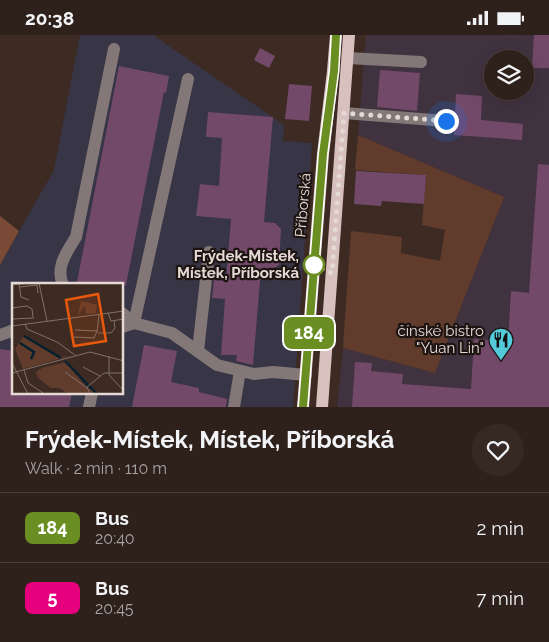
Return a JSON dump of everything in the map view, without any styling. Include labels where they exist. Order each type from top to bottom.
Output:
[{"type":"main road","name":"Příborská","points":[[303,407],[323,154],[334,71],[336,35]]},
{"type":"main road","points":[[322,407],[350,35]]},
{"type":"lane","points":[[62,283],[60,278],[61,263],[76,237],[114,49]]},
{"type":"lane","points":[[348,58],[421,62]]},
{"type":"lane","points":[[188,79],[128,325],[172,333],[217,365],[254,374],[273,372],[306,375]]},
{"type":"lane","points":[[344,113],[446,121]]},
{"type":"lane","points":[[198,351],[209,252]]},
{"type":"lane","points":[[0,335],[12,331]]},
{"type":"lane","points":[[234,407],[240,371]]},
{"type":"shaded area","points":[[80,35],[153,35],[284,125],[283,141],[312,143],[293,407],[0,407],[0,265],[54,170]]},
{"type":"shaded area","points":[[366,35],[549,35],[549,407],[337,407],[343,348],[435,373],[504,197],[358,135]]},
{"type":"shaded area","points":[[358,135],[504,197],[435,373],[343,348],[351,231],[402,237],[401,253],[440,261],[445,230],[422,225],[426,175],[355,170]]},
{"type":"shaded area","points":[[0,216],[19,231],[0,265]]},
{"type":"building","points":[[534,35],[549,35],[549,68],[534,68]]},
{"type":"building","points":[[260,48],[275,56],[269,68],[254,60]]},
{"type":"building","points":[[119,66],[169,76],[166,93],[164,92],[126,285],[124,283],[77,282]]},
{"type":"building","points":[[380,70],[420,73],[417,111],[377,107]]},
{"type":"building","points":[[289,84],[312,86],[309,121],[285,119]]},
{"type":"building","points":[[456,94],[482,96],[481,120],[523,124],[522,140],[454,135]]},
{"type":"building","points":[[208,112],[273,117],[264,222],[275,223],[281,229],[279,265],[271,270],[261,269],[253,365],[236,361],[237,355],[221,355],[225,299],[212,298],[214,280],[226,281],[231,219],[196,216],[200,184],[219,186],[222,138],[206,137]]},
{"type":"building","points":[[538,164],[549,165],[549,407],[352,407],[355,362],[372,363],[371,371],[403,374],[402,384],[471,389],[474,339],[508,342],[511,291],[529,293]]},
{"type":"building","points":[[356,171],[426,175],[424,204],[382,201],[381,206],[354,204]]},
{"type":"building","points":[[144,345],[177,351],[171,382],[199,388],[199,392],[227,399],[226,407],[132,407]]},
{"type":"building","points":[[0,349],[12,351],[12,395],[72,395],[69,407],[0,407]]},
{"type":"bus line","name":"184","points":[[303,407],[323,154],[334,71],[336,35]]},
{"type":"place","name":"Frýdek-Místek, Místek, Příborská","points":[[314,265]]},
{"type":"place","name":"čínské bistro \"Yuan Lin\"","points":[[501,361]]},
{"type":"route","points":[[314,265],[332,273],[344,113],[446,121]]}]
